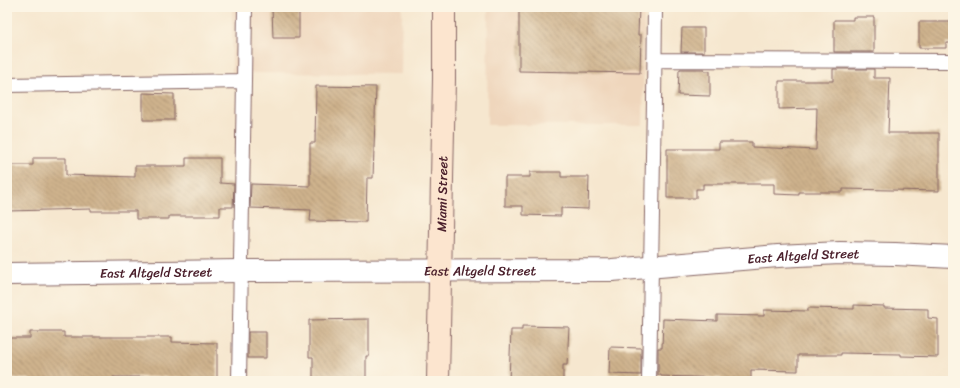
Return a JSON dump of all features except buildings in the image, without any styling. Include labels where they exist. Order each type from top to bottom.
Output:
[{"type":"street","name":"Miami Street","points":[[438,381],[444,87],[444,7]]},
{"type":"street","name":"East Altgeld Street","points":[[7,274],[240,271],[612,270],[778,256],[840,253],[953,257]]},
{"type":"lane","points":[[239,381],[245,7]]},
{"type":"lane","points":[[649,381],[655,7]]},
{"type":"lane","points":[[654,60],[953,61]]},
{"type":"lane","points":[[7,85],[244,80]]},
{"type":"shaded area","points":[[232,7],[402,7],[401,74],[232,73]]},
{"type":"shaded area","points":[[488,7],[644,7],[643,125],[487,125]]}]
